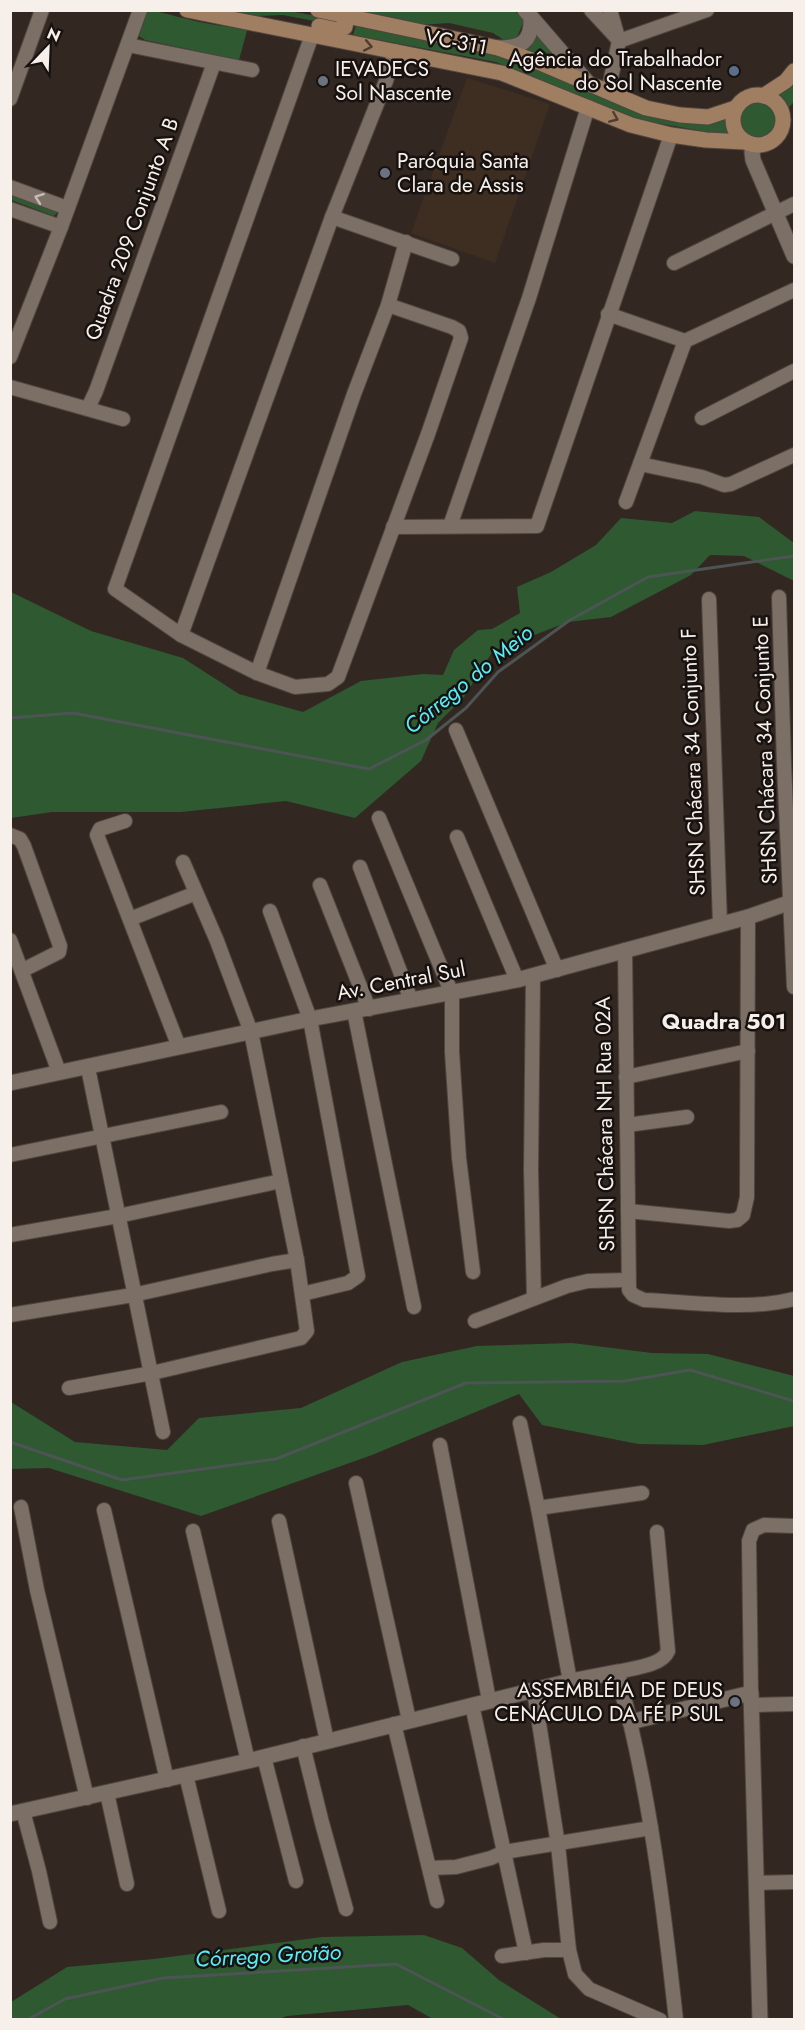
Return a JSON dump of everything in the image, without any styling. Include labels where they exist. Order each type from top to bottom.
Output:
[{"type":"main road","name":"VC-311","points":[[187,10],[502,73],[631,125],[671,135],[750,144]]},
{"type":"main road","name":"VC-311","points":[[318,10],[498,48],[543,64],[646,108],[680,115],[708,117],[735,108]]},
{"type":"main road","points":[[258,25],[276,17],[338,30],[345,27],[346,22],[341,15]]},
{"type":"main road","points":[[795,71],[786,81],[762,96],[747,98],[735,108],[733,116],[735,131],[750,144],[769,143],[775,139],[795,110]]},
{"type":"main road","points":[[762,96],[776,103],[781,110],[783,125]]},
{"type":"street","points":[[10,99],[42,10]]},
{"type":"street","points":[[10,357],[61,226],[140,10]]},
{"type":"street","points":[[591,10],[619,41]]},
{"type":"street","points":[[608,92],[619,41],[610,10]]},
{"type":"street","points":[[619,41],[707,10]]},
{"type":"street","points":[[498,48],[515,48],[525,41],[531,32],[528,14]]},
{"type":"street","points":[[528,14],[588,83]]},
{"type":"street","points":[[312,35],[115,589],[181,635],[257,674],[295,687],[328,684],[338,677],[461,338],[459,331],[452,327],[388,305]]},
{"type":"street","points":[[128,45],[252,69]]},
{"type":"street","points":[[181,635],[332,217],[386,81],[395,51]]},
{"type":"street","name":"Quadra 209 Conjunto A B","points":[[88,408],[214,63]]},
{"type":"street","points":[[450,526],[529,298],[588,107]]},
{"type":"street","points":[[393,527],[537,526],[671,135]]},
{"type":"street","points":[[750,144],[753,160],[795,256]]},
{"type":"street","points":[[10,187],[67,208]]},
{"type":"street","points":[[674,262],[795,204]]},
{"type":"street","points":[[10,209],[61,226]]},
{"type":"street","points":[[332,217],[452,259]]},
{"type":"street","points":[[257,674],[354,394],[388,305],[406,242]]},
{"type":"street","points":[[608,314],[685,341],[795,290]]},
{"type":"street","points":[[626,502],[685,341]]},
{"type":"street","points":[[702,418],[795,372]]},
{"type":"street","points":[[10,387],[123,419]]},
{"type":"street","points":[[640,464],[702,477],[724,485],[731,484],[795,455]]},
{"type":"street","name":"SHSN Chácara 34 Conjunto E","points":[[779,597],[784,764],[793,902],[795,987]]},
{"type":"street","name":"SHSN Chácara 34 Conjunto F","points":[[709,599],[720,924]]},
{"type":"street","points":[[456,730],[557,970]]},
{"type":"street","points":[[379,818],[452,994],[452,1052],[459,1158],[473,1272]]},
{"type":"street","points":[[125,821],[100,829],[97,835],[179,1047]]},
{"type":"street","points":[[10,835],[20,839],[24,846],[60,946],[59,952],[22,970]]},
{"type":"street","points":[[457,837],[517,980]]},
{"type":"street","points":[[69,1388],[152,1373],[301,1338],[306,1334],[307,1327],[297,1260],[251,1032],[183,862]]},
{"type":"street","points":[[360,867],[411,1000]]},
{"type":"street","points":[[320,885],[361,1010],[414,1307]]},
{"type":"street","points":[[130,919],[196,892]]},
{"type":"street","name":"Av. Central Sul","points":[[10,1083],[310,1019],[517,980],[748,917],[793,902]]},
{"type":"street","points":[[270,911],[310,1019],[358,1276],[348,1283],[302,1294]]},
{"type":"street","points":[[628,1211],[729,1221],[737,1220],[743,1215],[747,1197],[748,917]]},
{"type":"street","points":[[10,940],[59,1072]]},
{"type":"street","name":"SHSN Chácara NH Rua 02A","points":[[625,950],[629,1290],[633,1295],[644,1300],[733,1304],[779,1303],[795,1299]]},
{"type":"street","points":[[532,976],[531,1170],[534,1298]]},
{"type":"street","points":[[626,1077],[747,1051]]},
{"type":"street","points":[[88,1068],[163,1432]]},
{"type":"street","points":[[10,1155],[221,1113]]},
{"type":"street","points":[[627,1125],[687,1117]]},
{"type":"street","points":[[10,1235],[118,1216],[281,1181]]},
{"type":"street","points":[[10,1316],[134,1295],[297,1260]]},
{"type":"street","points":[[475,1321],[534,1298],[588,1281],[628,1280]]},
{"type":"street","points":[[520,1423],[570,1681]]},
{"type":"street","points":[[440,1445],[489,1700]]},
{"type":"street","points":[[356,1483],[437,1901]]},
{"type":"street","points":[[538,1508],[642,1493]]},
{"type":"street","points":[[21,1506],[37,1590],[87,1798]]},
{"type":"street","points":[[104,1510],[167,1780]]},
{"type":"street","points":[[279,1521],[327,1741]]},
{"type":"street","points":[[760,2019],[749,1541],[753,1530],[764,1525],[795,1526]]},
{"type":"street","points":[[193,1531],[248,1761]]},
{"type":"street","points":[[50,1922],[39,1870],[17,1813],[248,1761],[489,1700],[660,1661],[668,1651],[657,1532]]},
{"type":"street","points":[[618,1672],[645,1784],[676,2019]]},
{"type":"street","points":[[534,1690],[558,1845],[569,1950],[575,1974],[589,1989],[660,2019]]},
{"type":"street","points":[[630,1722],[752,1699],[795,1704]]},
{"type":"street","points":[[472,1705],[526,1953]]},
{"type":"street","points":[[303,1746],[346,1908]]},
{"type":"street","points":[[264,1757],[296,1881]]},
{"type":"street","points":[[186,1775],[219,1911]]},
{"type":"street","points":[[107,1793],[127,1884]]},
{"type":"street","points":[[430,1868],[456,1867],[491,1858],[504,1852],[651,1828]]},
{"type":"street","points":[[756,1883],[795,1882]]},
{"type":"street","points":[[502,1956],[544,1950],[569,1950]]},
{"type":"shaded area","points":[[467,78],[550,104],[495,263],[411,233]]},
{"type":"green space","points":[[145,10],[218,25],[248,27],[239,60],[145,40],[137,35]]},
{"type":"green space","points":[[230,11],[290,11],[342,21],[340,26],[283,15],[258,16]]},
{"type":"green space","points":[[349,11],[515,11],[524,21],[517,37],[507,42],[493,33],[449,23],[419,25]]},
{"type":"green space","points":[[356,25],[507,56],[631,109],[725,118],[730,136],[634,119],[496,62],[353,35]]},
{"type":"green space","points":[[537,32],[565,66],[526,50]]},
{"type":"green space","points":[[794,82],[794,102],[788,108],[777,93]]},
{"type":"green space","points":[[758,101],[770,107],[776,119],[770,131],[758,137],[746,131],[740,119],[746,107]]},
{"type":"green space","points":[[10,192],[55,208],[57,213],[54,216],[11,200]]},
{"type":"green space","points":[[695,511],[759,517],[794,543],[794,581],[744,556],[710,555],[691,575],[611,617],[568,622],[493,651],[464,697],[438,723],[421,761],[355,818],[286,801],[181,812],[52,812],[11,818],[11,592],[91,631],[183,658],[239,694],[303,712],[361,681],[423,674],[443,675],[454,650],[478,630],[492,629],[520,613],[517,587],[551,572],[596,545],[621,518],[672,523]]},
{"type":"green space","points":[[572,1343],[652,1353],[708,1354],[794,1376],[794,1426],[703,1445],[638,1444],[542,1425],[519,1394],[372,1455],[201,1516],[49,1468],[11,1469],[11,1402],[75,1442],[167,1450],[199,1418],[301,1408],[402,1362],[477,1346]]},
{"type":"green space","points":[[424,1935],[462,1948],[499,1980],[561,2019],[433,2019],[408,2005],[287,2016],[276,2020],[11,2019],[11,2002],[67,1967],[154,1959],[322,1937]]},
{"type":"waterway","name":"Córrego do Meio","points":[[10,718],[73,713],[369,769],[426,740],[466,708],[498,672],[570,620],[648,577],[794,556]]},
{"type":"waterway","points":[[10,1442],[122,1480],[276,1459],[466,1383],[625,1381],[690,1370],[794,1401]]},
{"type":"waterway","name":"Córrego Grotão","points":[[27,2020],[65,1999],[163,1978],[396,1964],[505,2020]]},
{"type":"place","name":"Agência do Trabalhador do Sol Nascente","points":[[734,71]]},
{"type":"place","name":"IEVADECS Sol Nascente","points":[[323,81]]},
{"type":"place","name":"Paróquia Santa Clara de Assis","points":[[385,173]]},
{"type":"place","name":"ASSEMBLÉIA DE DEUS CENÁCULO DA FÉ P SUL","points":[[735,1702]]},
{"type":"district","name":"Quadra 501","points":[[724,1021]]}]
